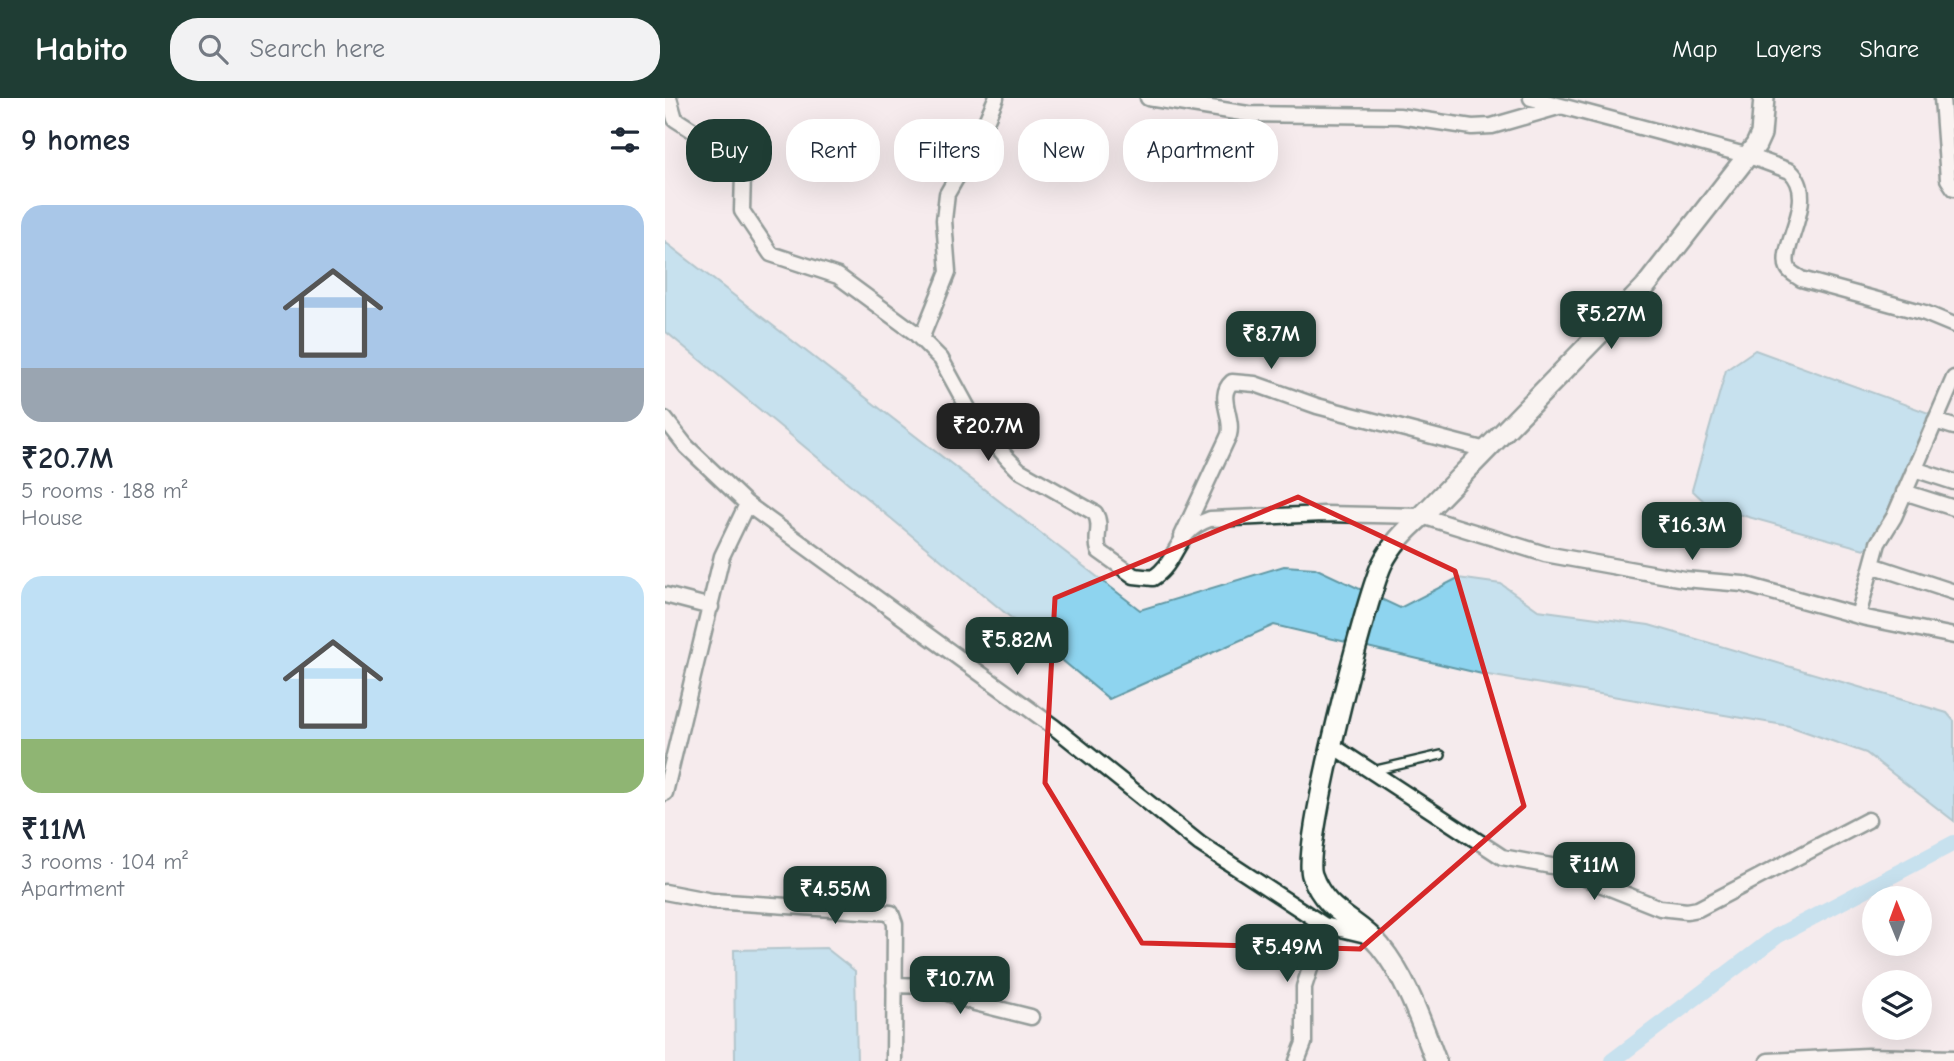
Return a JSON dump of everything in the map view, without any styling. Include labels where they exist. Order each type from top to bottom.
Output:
[{"type":"main road","points":[[1436,1061],[1412,1000],[1380,946],[1329,906],[1311,873],[1313,842],[1351,661],[1381,567],[1402,533],[1422,516],[1645,287],[1749,156],[1761,134],[1764,98]]},
{"type":"street","points":[[669,98],[675,119],[736,158],[741,166],[742,211],[771,254],[838,276],[921,339],[941,359],[975,421],[1008,459],[1019,470],[1095,513],[1100,526],[1097,546],[1106,558],[1134,576],[1153,578],[1168,563],[1182,536],[1229,435],[1231,426],[1224,396],[1225,387],[1232,382],[1255,384],[1317,407],[1486,450]]},
{"type":"street","points":[[921,339],[947,272],[944,220],[947,194],[978,140],[996,98]]},
{"type":"street","points":[[1148,98],[1248,114],[1399,116],[1472,127],[1492,126],[1558,107]]},
{"type":"street","points":[[1531,98],[1749,156],[1790,171],[1800,184],[1801,200],[1787,262],[1793,274],[1801,279],[1925,313],[1954,325]]},
{"type":"street","points":[[1942,98],[1948,179],[1954,188]]},
{"type":"street","points":[[1857,616],[1878,543],[1904,492],[1954,379]]},
{"type":"street","points":[[665,419],[686,446],[747,504],[1054,727],[1200,844],[1324,925],[1367,936]]},
{"type":"street","points":[[1935,421],[1954,427]]},
{"type":"street","points":[[1914,469],[1954,482]]},
{"type":"street","points":[[1904,492],[1954,508]]},
{"type":"street","points":[[666,789],[722,556],[747,504]]},
{"type":"street","points":[[1182,536],[1199,523],[1210,519],[1324,514],[1422,516],[1545,554],[1684,579],[1743,584],[1857,616],[1954,636]]},
{"type":"street","points":[[1872,565],[1954,592]]},
{"type":"street","points":[[665,595],[711,607]]},
{"type":"street","points":[[1333,746],[1502,857],[1557,867],[1638,902],[1675,911],[1698,909],[1868,820]]},
{"type":"street","points":[[665,892],[712,901],[891,913],[895,924],[894,1061]]},
{"type":"street","points":[[1297,1061],[1304,1043],[1304,987],[1324,925]]},
{"type":"street","points":[[894,985],[929,986],[996,1010],[1031,1017]]},
{"type":"street","points":[[1768,1061],[1952,1059]]},
{"type":"lane","points":[[1371,771],[1441,755]]},
{"type":"highlighted area","points":[[1298,497],[1455,571],[1524,806],[1360,949],[1142,943],[1045,783],[1055,598]]},
{"type":"water","points":[[665,242],[1140,610],[1284,566],[1315,568],[1400,608],[1458,578],[1501,584],[1538,610],[1649,625],[1947,713],[1954,721],[1954,821],[1866,753],[1789,726],[1482,674],[1274,625],[1109,699],[665,331]]},
{"type":"water","points":[[1755,350],[1937,416],[1895,529],[1864,549],[1709,506],[1692,490],[1726,370]]},
{"type":"water","points":[[826,948],[855,971],[857,1061],[735,1061],[734,950]]},
{"type":"waterway","points":[[1612,1061],[1777,936],[1954,843]]}]
